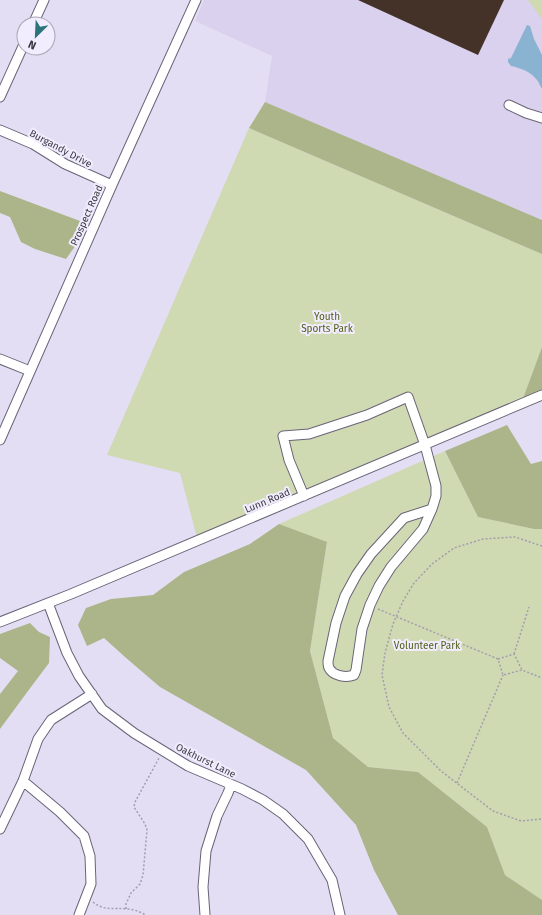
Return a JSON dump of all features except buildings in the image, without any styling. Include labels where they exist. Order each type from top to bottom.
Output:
[{"type":"street","points":[[37,16],[44,0]]},
{"type":"street","name":"Prospect Road","points":[[0,440],[112,185],[196,0]]},
{"type":"street","points":[[0,97],[19,56]]},
{"type":"street","points":[[509,105],[526,113],[542,118]]},
{"type":"street","name":"Burgandy Drive","points":[[0,130],[33,144],[65,164],[112,185]]},
{"type":"street","points":[[0,359],[30,371]]},
{"type":"street","name":"Lunn Road","points":[[0,622],[71,594],[542,395]]},
{"type":"street","points":[[304,496],[289,460],[283,436],[309,434],[367,415],[408,397],[425,445],[436,486],[436,496],[432,509],[422,529],[391,568],[379,586],[370,605],[362,629],[356,670],[354,675],[348,677],[332,672],[328,667],[336,623],[345,596],[357,574],[371,554],[404,518],[432,509]]},
{"type":"street","name":"Oakhurst Lane","points":[[48,603],[67,653],[79,676],[102,709],[134,733],[188,766],[242,789],[263,800],[283,814],[308,839],[332,880],[340,915]]},
{"type":"street","points":[[0,829],[23,781],[38,739],[51,720],[92,694]]},
{"type":"street","points":[[23,781],[60,812],[84,836],[90,856],[91,884],[79,915]]},
{"type":"street","points":[[205,915],[203,887],[206,851],[217,816],[231,785]]},
{"type":"path","points":[[542,546],[515,537],[483,539],[454,548],[432,564],[414,583],[403,601],[393,624],[382,675],[389,707],[403,733],[441,771],[493,811],[521,821],[542,819]]},
{"type":"path","points":[[370,605],[498,659],[514,654]]},
{"type":"path","points":[[522,670],[514,654],[529,608]]},
{"type":"path","points":[[457,783],[503,675],[498,659]]},
{"type":"path","points":[[503,675],[522,670],[542,678]]},
{"type":"path","points":[[126,909],[126,904],[130,893],[140,884],[143,875],[147,830],[145,824],[134,808],[135,802],[163,751]]},
{"type":"path","points":[[85,898],[97,906],[108,910],[126,909],[146,915]]},
{"type":"shaded area","points":[[204,0],[542,0],[542,220],[265,102],[272,56],[195,21]]},
{"type":"green space","points":[[528,0],[542,0],[542,19]]},
{"type":"green space","points":[[265,102],[542,220],[542,254],[249,128]]},
{"type":"green space","name":"Youth Sports Park","points":[[249,128],[542,254],[542,347],[522,401],[197,538],[180,473],[107,455]]},
{"type":"green space","points":[[0,191],[88,224],[66,259],[35,249],[21,242],[10,217],[0,213]]},
{"type":"green space","points":[[542,347],[542,390],[522,401]]},
{"type":"green space","points":[[507,425],[531,464],[542,461],[542,529],[534,529],[478,517],[445,451]]},
{"type":"green space","name":"Volunteer Park","points":[[445,451],[478,517],[534,529],[542,529],[542,900],[505,875],[487,827],[418,772],[368,767],[333,738],[310,651],[327,543],[279,524]]},
{"type":"green space","points":[[279,524],[327,542],[310,651],[333,738],[368,767],[418,772],[487,827],[505,875],[542,900],[542,915],[398,915],[374,870],[356,825],[306,770],[160,687],[104,638],[87,646],[78,625],[86,608],[111,599],[153,595],[184,572],[250,544]]},
{"type":"green space","points":[[30,623],[39,632],[50,637],[49,663],[0,729],[0,694],[18,671],[0,658],[0,634]]},
{"type":"water","points":[[527,25],[530,26],[534,39],[542,55],[542,89],[538,81],[532,75],[522,69],[511,66],[508,62],[508,59],[511,58]]}]
